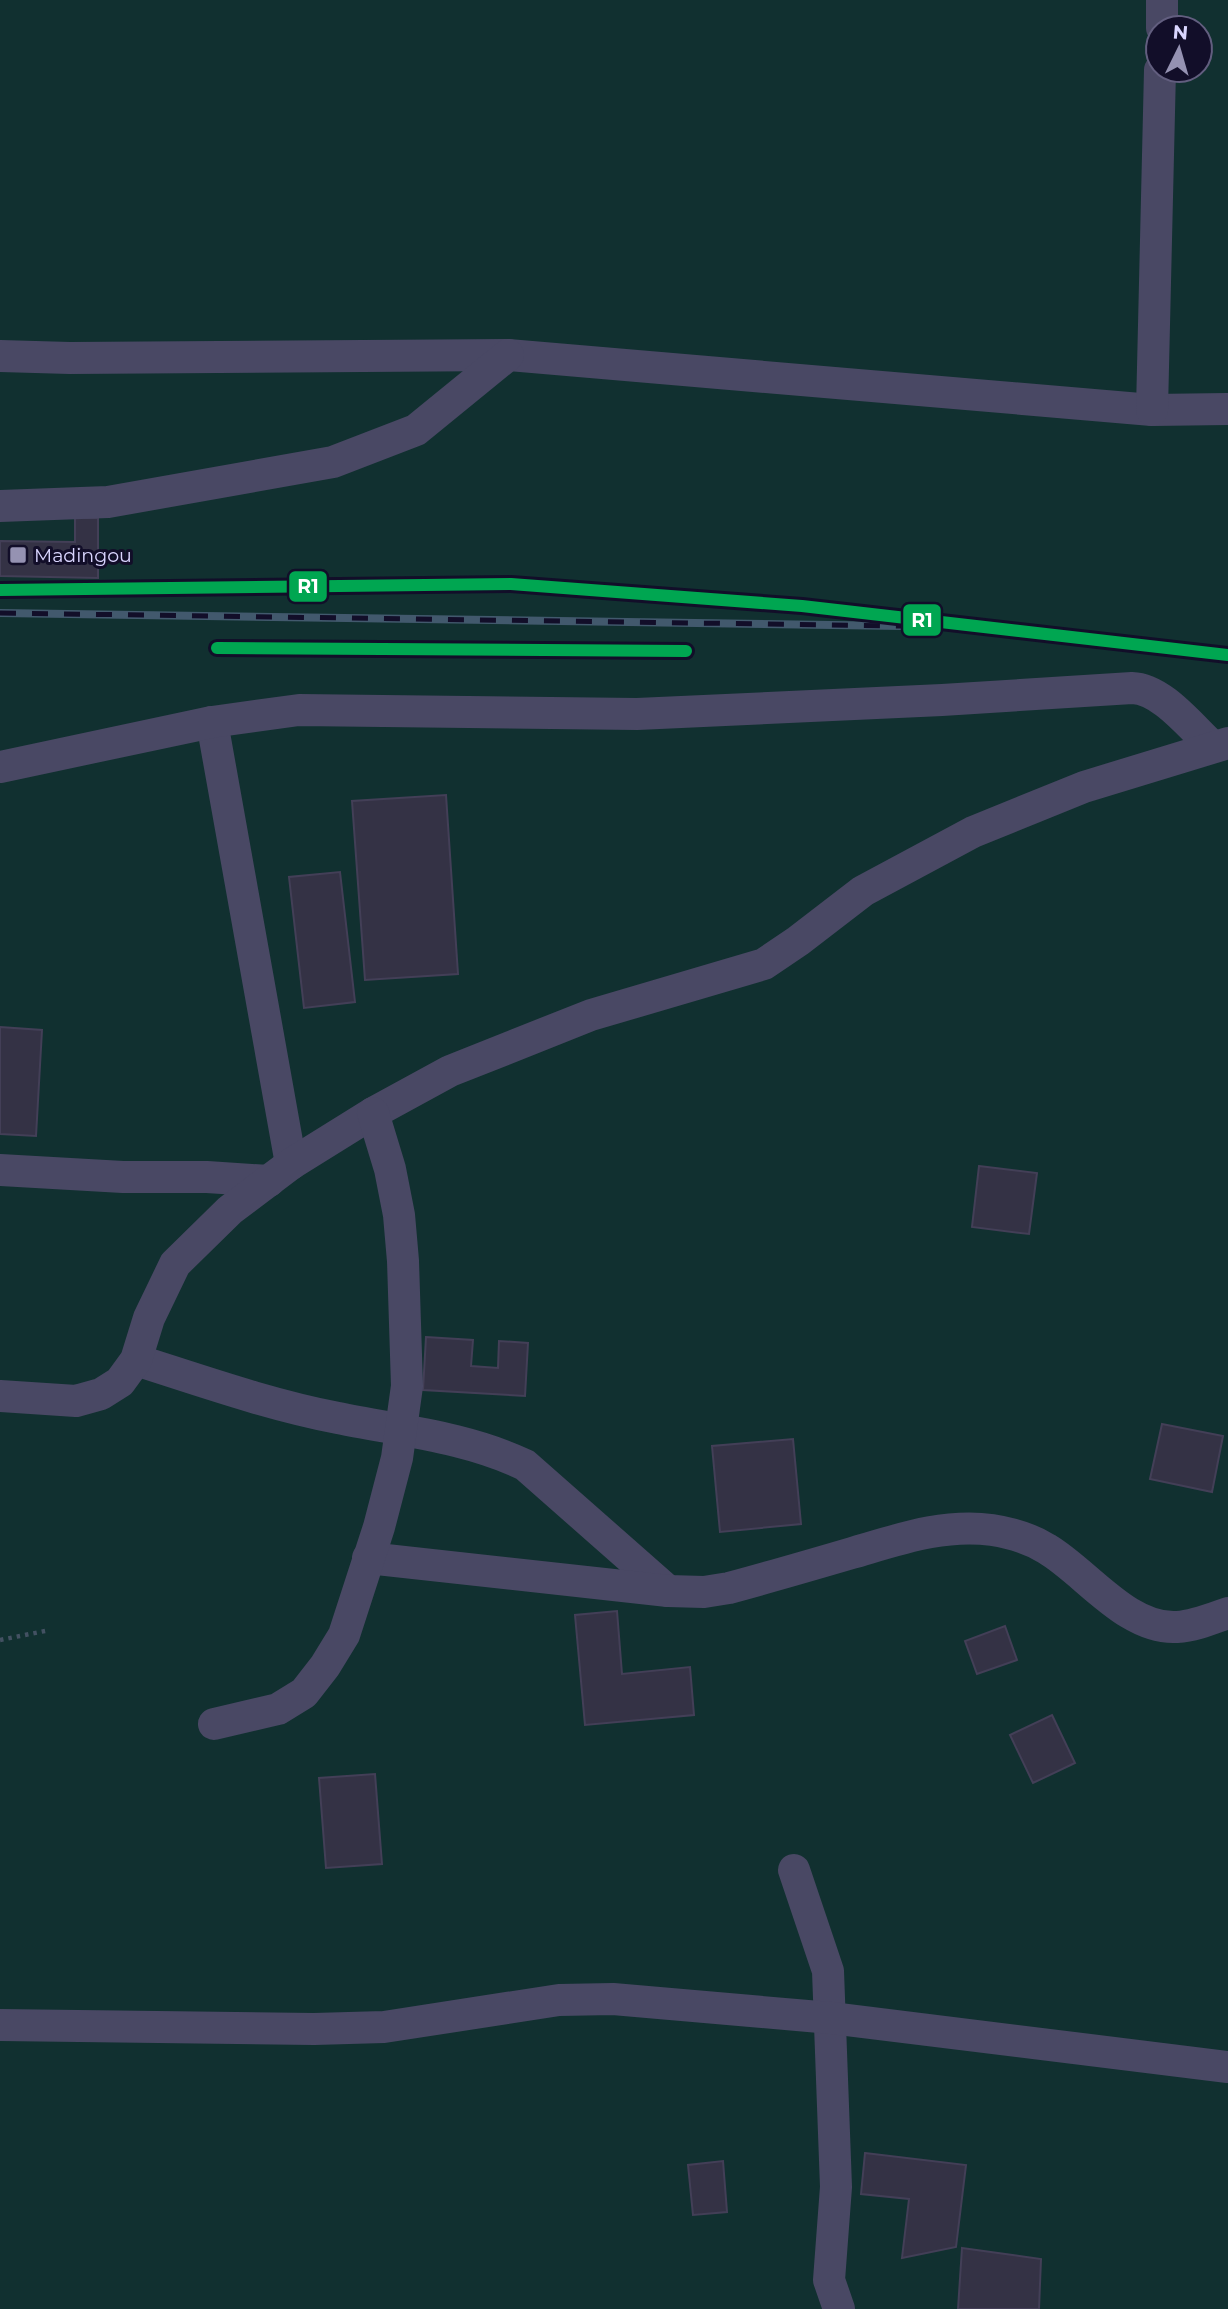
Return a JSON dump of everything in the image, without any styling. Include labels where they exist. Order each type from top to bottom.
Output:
[{"type":"street","points":[[1152,410],[1160,84]]},
{"type":"street","points":[[0,506],[108,502],[333,462],[416,430],[508,355]]},
{"type":"street","points":[[0,356],[84,358],[508,355],[1152,410],[1228,409]]},
{"type":"street","points":[[0,767],[212,722],[299,710],[637,714],[1132,688],[1144,688],[1156,694],[1220,745]]},
{"type":"street","points":[[212,722],[280,1172]]},
{"type":"street","points":[[0,1396],[76,1401],[101,1394],[120,1382],[136,1360],[149,1318],[175,1264],[230,1210],[280,1172],[373,1113],[450,1071],[591,1015],[764,964],[863,891],[973,832],[1084,787],[1220,745]]},
{"type":"street","points":[[214,1724],[278,1709],[304,1693],[326,1666],[344,1635],[397,1458],[407,1385],[403,1261],[399,1214],[390,1169],[373,1113]]},
{"type":"street","points":[[0,1170],[123,1177],[207,1177],[280,1172]]},
{"type":"street","points":[[136,1360],[258,1398],[336,1418],[401,1428],[503,1455],[525,1465],[668,1591]]},
{"type":"street","points":[[368,1558],[668,1591],[704,1592],[729,1588],[923,1532],[990,1530],[1023,1536],[1048,1549],[1133,1615],[1158,1625],[1175,1628],[1197,1624],[1228,1613]]},
{"type":"street","points":[[794,1870],[828,1971],[836,2187],[829,2280],[839,2309]]},
{"type":"street","points":[[0,2025],[314,2029],[384,2027],[559,2000],[613,1999],[831,2018],[1228,2067]]},
{"type":"path","points":[[0,1640],[50,1630]]},
{"type":"green space","points":[[0,0],[1228,0],[1228,2309],[0,2309]]},
{"type":"building","points":[[75,518],[98,518],[98,578],[0,576],[0,541],[75,542]]},
{"type":"building","points":[[446,795],[458,974],[365,980],[352,801]]},
{"type":"building","points":[[340,872],[355,1002],[304,1008],[289,877]]},
{"type":"building","points":[[0,1027],[42,1030],[36,1136],[0,1134]]},
{"type":"building","points":[[979,1166],[1037,1173],[1029,1234],[972,1227]]},
{"type":"building","points":[[426,1337],[473,1340],[471,1366],[498,1368],[499,1341],[528,1343],[525,1396],[423,1390]]},
{"type":"building","points":[[1162,1424],[1223,1436],[1212,1492],[1150,1479]]},
{"type":"building","points":[[793,1439],[801,1524],[720,1532],[712,1446]]},
{"type":"building","points":[[617,1611],[622,1674],[690,1667],[694,1715],[585,1725],[575,1615]]},
{"type":"building","points":[[1005,1626],[1017,1660],[977,1674],[965,1641]]},
{"type":"building","points":[[1052,1715],[1075,1763],[1033,1783],[1010,1735]]},
{"type":"building","points":[[375,1774],[382,1864],[326,1868],[319,1778]]},
{"type":"building","points":[[865,2153],[966,2165],[956,2247],[902,2258],[909,2199],[861,2194]]},
{"type":"building","points":[[723,2161],[727,2212],[693,2215],[688,2165]]},
{"type":"building","points":[[962,2248],[1041,2259],[1039,2309],[958,2309]]},
{"type":"railway","points":[[0,590],[511,584],[802,606],[1228,655]]},
{"type":"railway","points":[[0,613],[903,626]]},
{"type":"transit line","name":"R1","points":[[0,590],[511,584],[802,606],[1228,655]]},
{"type":"transit line","name":"R1","points":[[217,648],[686,651]]},
{"type":"place","name":"Madingou","points":[[18,555]]}]
